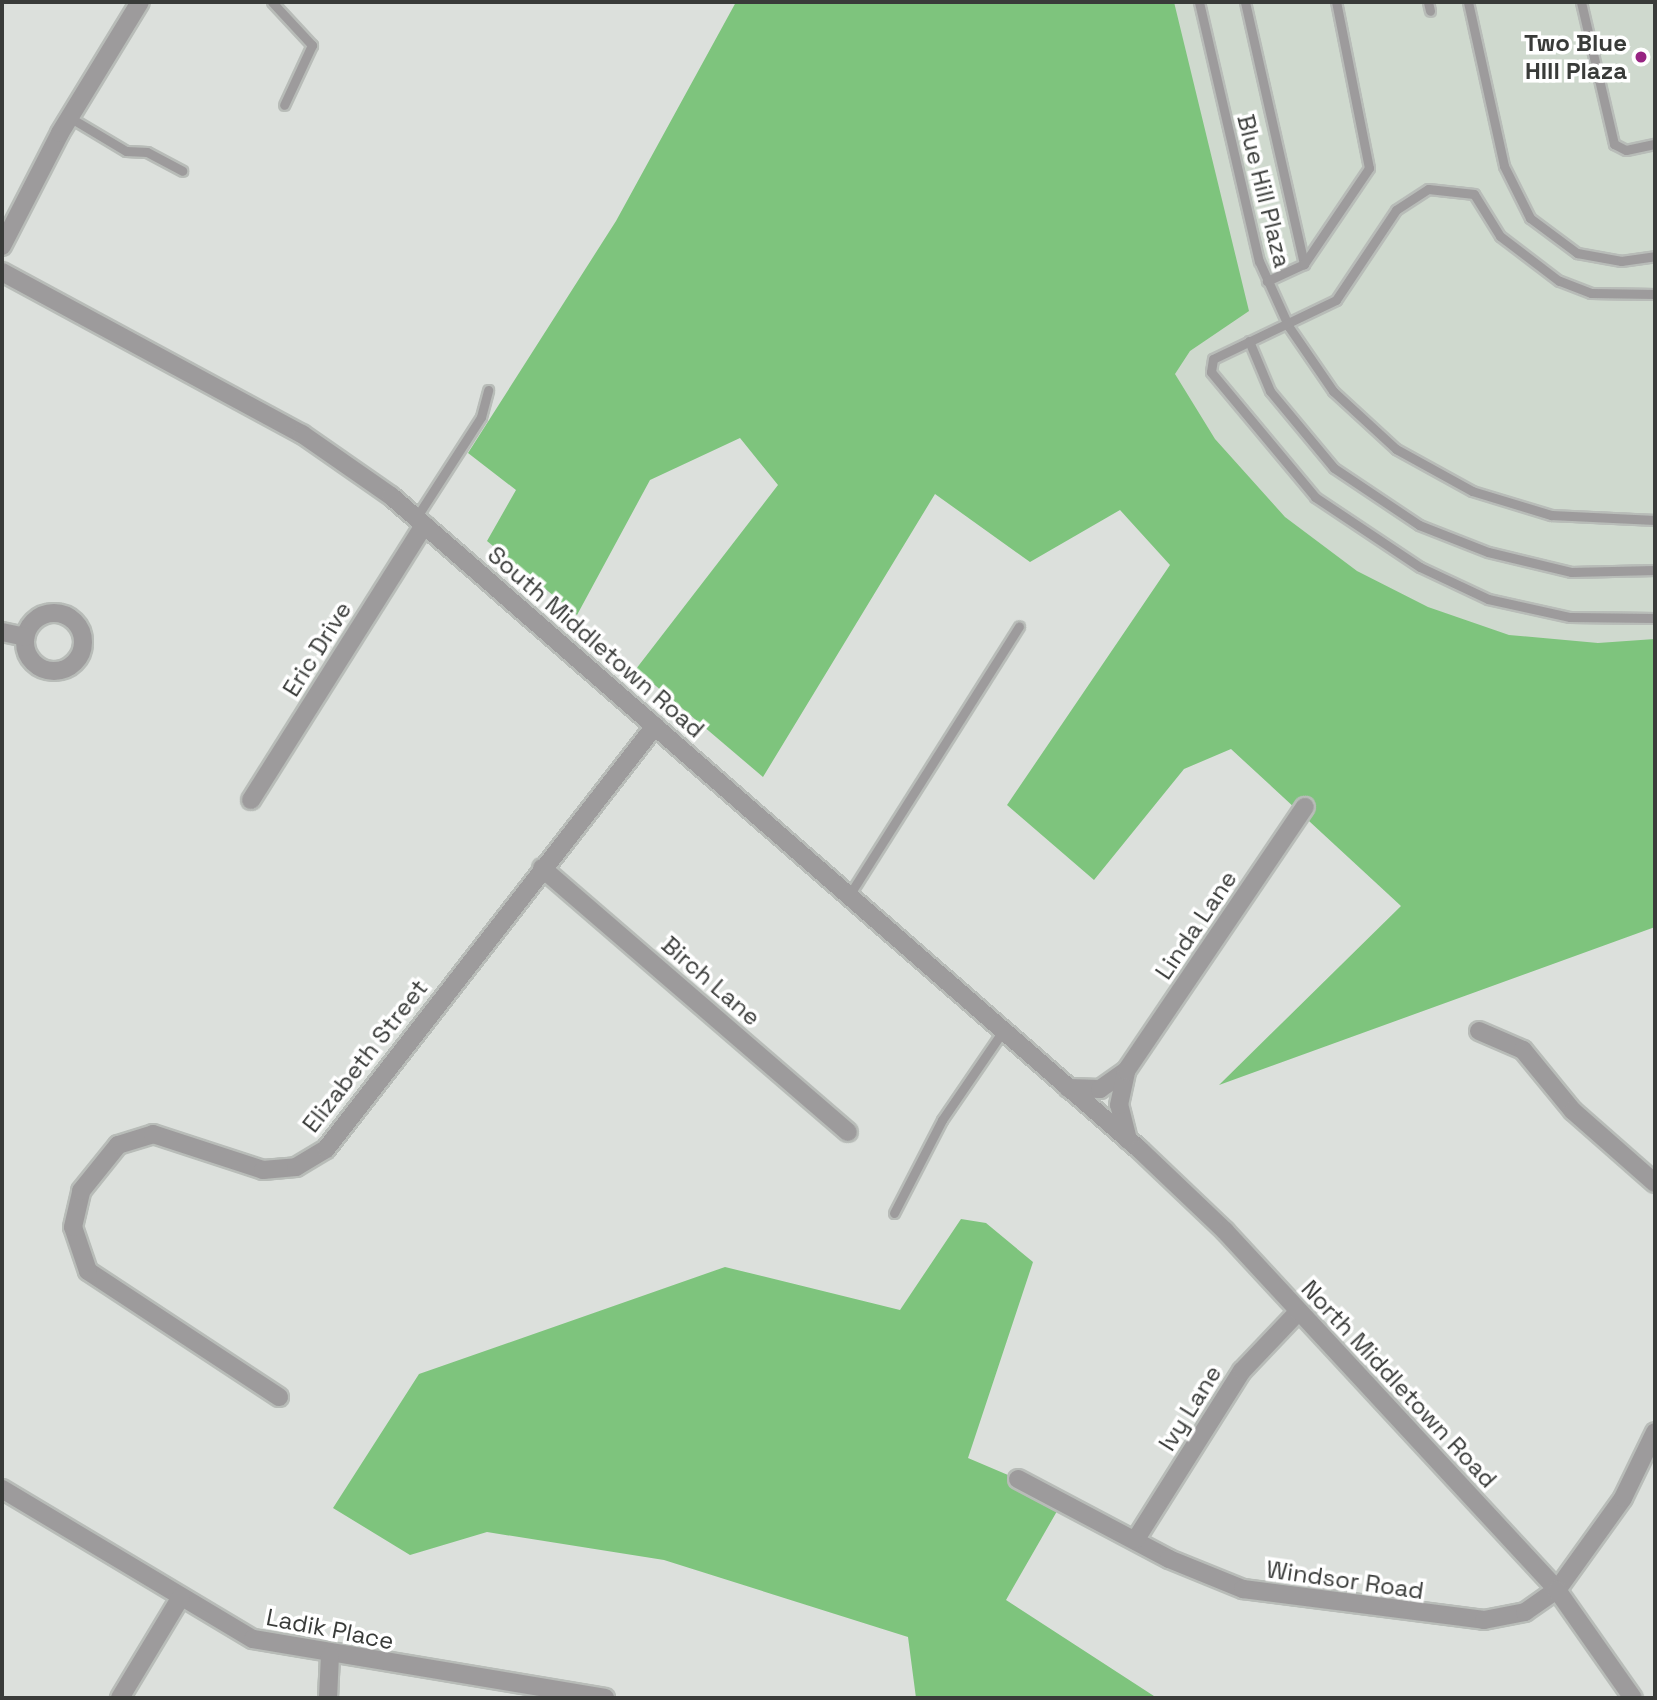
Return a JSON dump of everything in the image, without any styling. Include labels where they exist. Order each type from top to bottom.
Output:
[{"type":"street","points":[[2,246],[69,117],[141,2]]},
{"type":"street","name":"South Middletown Road","points":[[2,272],[323,447],[420,521],[1107,1122]]},
{"type":"street","name":"Eric Drive","points":[[251,800],[420,521]]},
{"type":"street","points":[[2,632],[25,637]]},
{"type":"street","name":"Elizabeth Street","points":[[279,1396],[88,1271],[73,1227],[81,1191],[118,1146],[153,1134],[263,1170],[312,1159],[339,1135],[542,868],[655,726]]},
{"type":"street","name":"Linda Lane","points":[[1068,1088],[1100,1089],[1126,1071],[1306,807]]},
{"type":"street","name":"Birch Lane","points":[[542,868],[848,1132]]},
{"type":"street","points":[[1479,1031],[1523,1050],[1573,1111],[1655,1183]]},
{"type":"street","name":"Linda Lane","points":[[1126,1071],[1119,1105],[1128,1140]]},
{"type":"street","name":"North Middletown Road","points":[[1107,1122],[1225,1231],[1557,1590],[1633,1698]]},
{"type":"street","name":"Ivy Lane","points":[[1136,1539],[1241,1371],[1298,1312]]},
{"type":"street","points":[[1557,1590],[1623,1498],[1655,1432]]},
{"type":"street","name":"Windsor Road","points":[[1018,1479],[1243,1589],[1416,1616],[1504,1618],[1557,1590]]},
{"type":"street","name":"Ladik Place","points":[[2,1489],[253,1639],[330,1657],[605,1698]]},
{"type":"street","points":[[120,1698],[181,1597]]},
{"type":"street","points":[[328,1698],[330,1657]]},
{"type":"lane","points":[[272,2],[312,46],[284,105]]},
{"type":"lane","name":"Blue Hill Plaza","points":[[1199,2],[1267,281],[1286,323],[1352,411],[1445,479],[1551,516],[1655,520]]},
{"type":"lane","points":[[1245,2],[1304,264]]},
{"type":"lane","points":[[1267,281],[1304,264],[1369,169],[1336,2]]},
{"type":"lane","points":[[1468,2],[1504,166],[1530,218],[1577,253],[1621,261],[1655,257]]},
{"type":"lane","points":[[1581,2],[1614,144],[1626,150],[1655,144]]},
{"type":"lane","points":[[69,117],[126,151],[146,152],[182,171]]},
{"type":"lane","points":[[1655,293],[1591,293],[1559,281],[1500,236],[1474,194],[1447,187],[1410,197],[1336,300],[1213,359],[1211,372],[1315,497],[1420,567],[1488,599],[1570,617],[1655,618]]},
{"type":"lane","points":[[1249,341],[1270,391],[1334,468],[1419,525],[1488,552],[1572,572],[1655,570]]},
{"type":"lane","points":[[420,521],[481,417],[488,390]]},
{"type":"lane","points":[[848,897],[1019,628]]},
{"type":"lane","points":[[894,1213],[942,1120],[1003,1031]]},
{"type":"shaded area","points":[[1165,2],[1655,2],[1655,655],[1526,648],[1348,578],[1212,450],[1166,356]]},
{"type":"green space","points":[[736,2],[1174,2],[1249,311],[1190,351],[1175,374],[1215,439],[1285,517],[1357,571],[1428,607],[1509,635],[1598,643],[1655,639],[1655,927],[1219,1085],[1401,906],[1231,749],[1184,769],[1094,880],[1007,805],[1170,565],[1120,510],[1030,562],[935,494],[763,777],[636,669],[778,485],[740,438],[650,480],[577,615],[487,541],[516,490],[468,453],[616,221]]},
{"type":"green space","points":[[961,1219],[986,1223],[1033,1262],[968,1458],[1064,1499],[1006,1600],[1157,1698],[916,1698],[908,1637],[664,1560],[487,1532],[410,1555],[333,1508],[419,1374],[725,1267],[900,1310]]},
{"type":"place","name":"Two Blue HIll Plaza","points":[[1641,57]]}]
